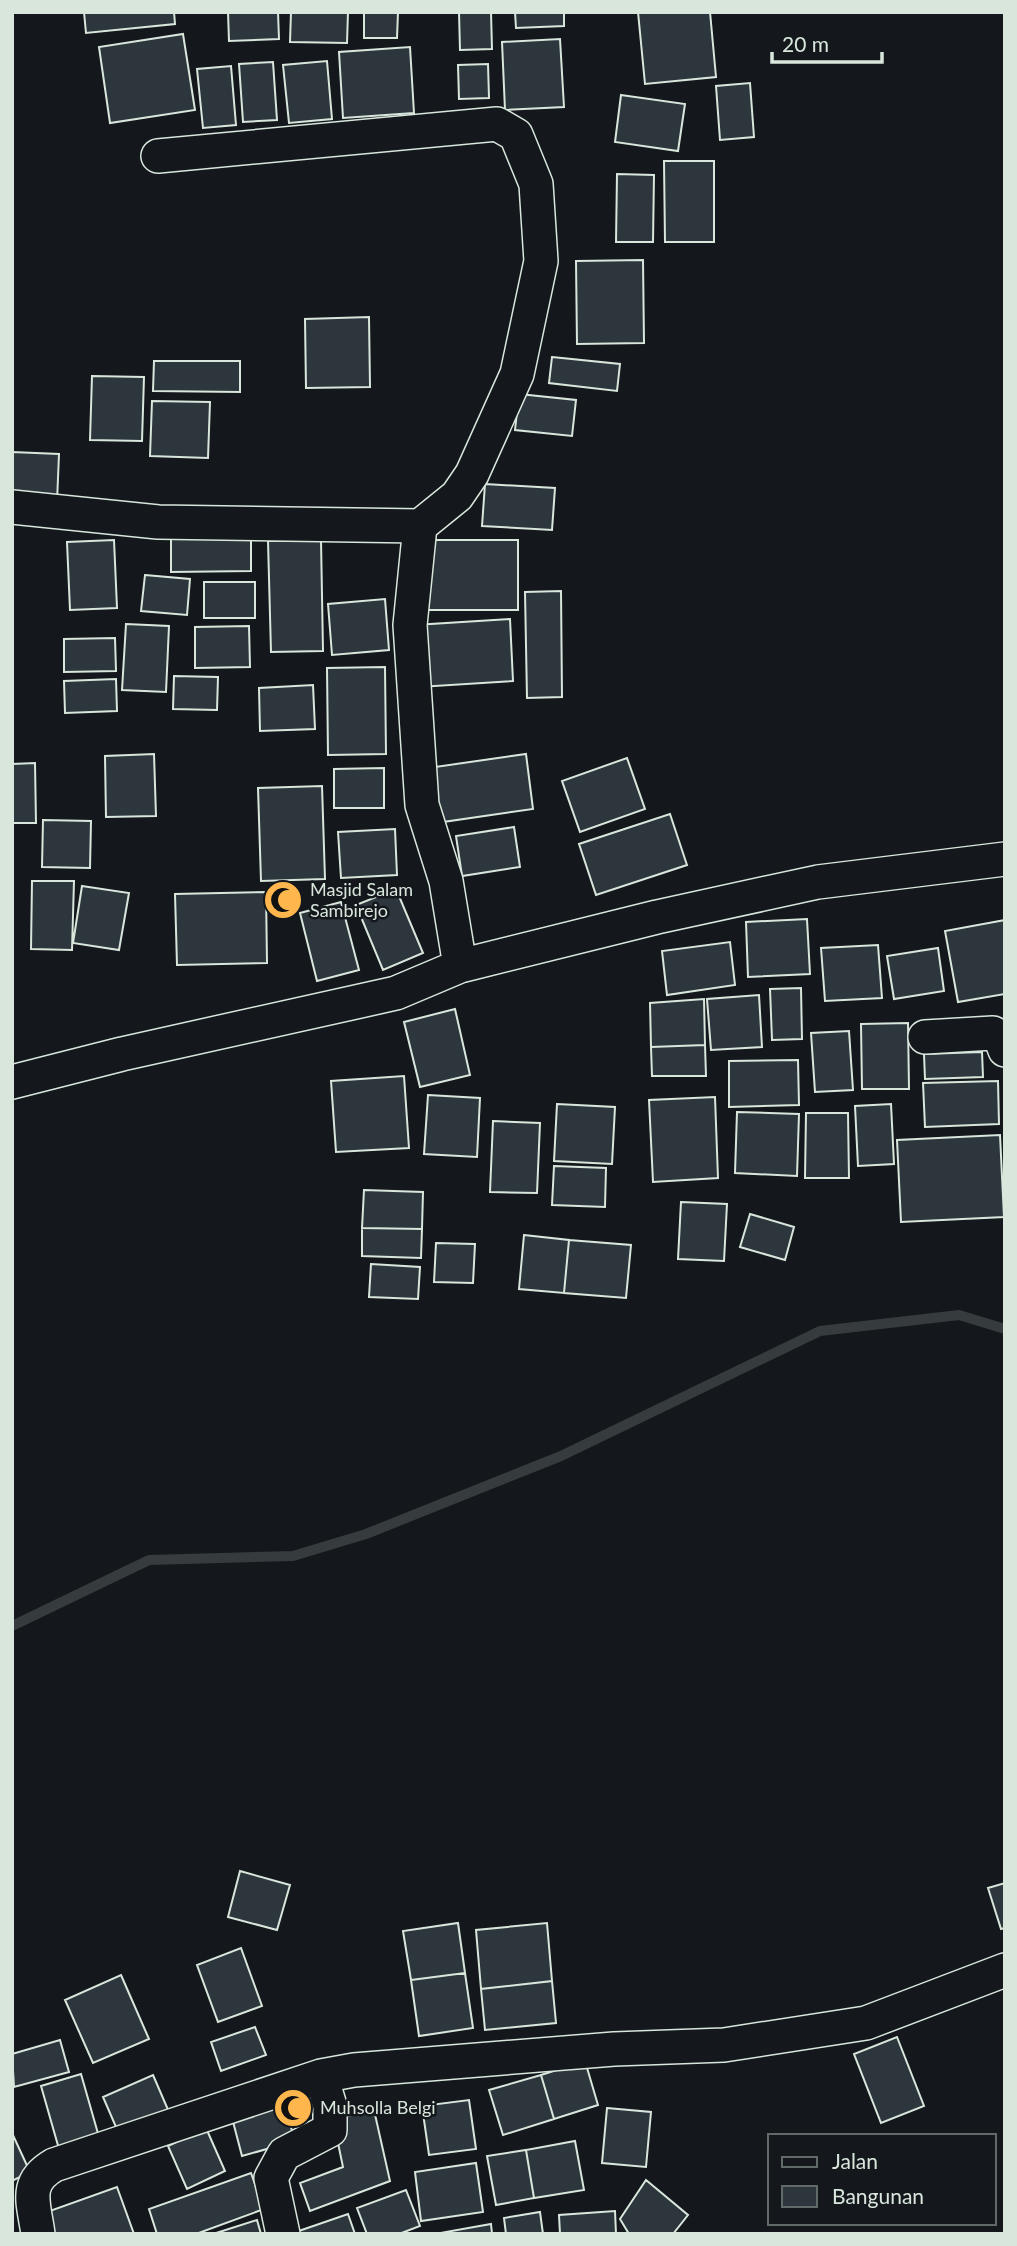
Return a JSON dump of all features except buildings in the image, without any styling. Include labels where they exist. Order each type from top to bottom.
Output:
[{"type":"street","points":[[12,507],[158,522],[419,526],[457,496],[472,474],[517,374],[541,261],[536,184],[516,135],[497,124],[158,156]]},
{"type":"street","points":[[419,526],[410,625],[422,805],[446,881],[460,965]]},
{"type":"street","points":[[12,1082],[122,1054],[396,993],[460,965],[818,882],[1005,859]]},
{"type":"street","points":[[925,1037],[993,1033],[1000,1037],[1005,1050]]},
{"type":"street","points":[[38,2234],[32,2192],[38,2176],[54,2165],[321,2076],[354,2070],[614,2049],[737,2043],[866,2023],[1005,1970]]},
{"type":"street","points":[[282,2234],[271,2178],[284,2154],[330,2130],[330,2106],[321,2076]]},
{"type":"waterway","points":[[12,1626],[149,1560],[293,1556],[366,1534],[561,1456],[820,1331],[959,1315],[1005,1329]]},
{"type":"place","name":"Masjid Salam Sambirejo","points":[[283,900]]},
{"type":"place","name":"Muhsolla Belgi","points":[[293,2108]]}]
